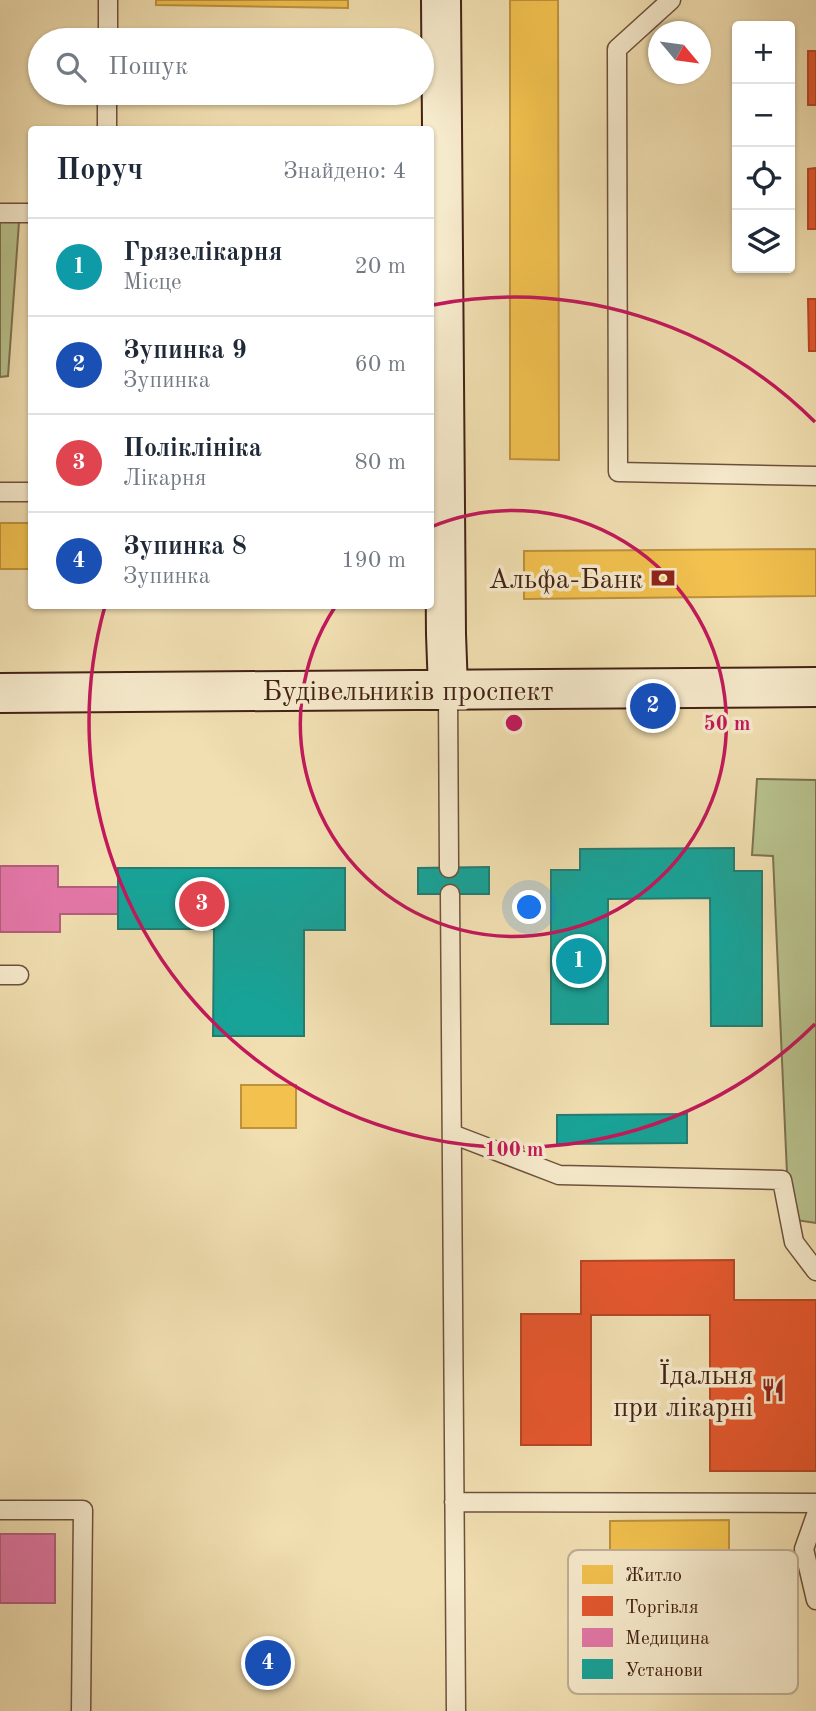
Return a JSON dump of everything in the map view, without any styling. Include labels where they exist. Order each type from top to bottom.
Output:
[{"type":"street","points":[[442,0],[437,215],[448,690]]},
{"type":"street","name":"Будівельників проспект","points":[[0,693],[816,687]]},
{"type":"lane","points":[[107,28],[108,0]]},
{"type":"lane","points":[[670,0],[617,49],[618,472],[816,477]]},
{"type":"lane","points":[[107,105],[107,126]]},
{"type":"lane","points":[[0,213],[28,214]]},
{"type":"lane","points":[[0,492],[28,492]]},
{"type":"lane","points":[[448,690],[449,868]]},
{"type":"lane","points":[[450,894],[456,1711]]},
{"type":"lane","points":[[0,975],[19,975]]},
{"type":"lane","points":[[452,1134],[559,1175],[782,1180],[794,1242],[816,1271]]},
{"type":"lane","points":[[454,1502],[816,1503]]},
{"type":"lane","points":[[0,1510],[83,1510],[80,1711]]},
{"type":"lane","points":[[816,1516],[804,1549],[816,1600]]},
{"type":"green space","points":[[0,222],[19,222],[8,376],[0,377]]},
{"type":"green space","points":[[757,779],[816,780],[816,1223],[789,1219],[773,856],[752,855]]},
{"type":"building: Житло","points":[[156,0],[348,0],[348,8],[156,5]]},
{"type":"building: Житло","points":[[510,0],[558,0],[559,460],[510,459]]},
{"type":"building: Житло","points":[[0,523],[28,523],[28,569],[0,569]]},
{"type":"building: Житло","points":[[816,549],[816,596],[524,599],[524,551]]},
{"type":"building: Житло","points":[[241,1085],[296,1085],[296,1128],[241,1128]]},
{"type":"building: Житло","points":[[729,1520],[729,1550],[610,1550],[610,1521]]},
{"type":"building: Торгівля","points":[[808,51],[816,51],[816,105],[808,105]]},
{"type":"building: Торгівля","points":[[816,168],[816,229],[808,229],[808,169]]},
{"type":"building: Торгівля","points":[[808,299],[816,299],[816,351],[809,351]]},
{"type":"building: Торгівля","points":[[734,1260],[734,1300],[816,1300],[816,1471],[710,1471],[710,1315],[591,1315],[591,1445],[521,1445],[521,1314],[581,1314],[581,1261]]},
{"type":"building: Медицина","points":[[0,866],[58,866],[58,887],[118,887],[118,914],[60,914],[60,932],[0,932]]},
{"type":"building: Медицина","points":[[0,1534],[55,1534],[55,1603],[0,1603]]},
{"type":"building: Установи","points":[[734,848],[734,871],[762,871],[762,1026],[711,1026],[710,898],[608,899],[608,1024],[551,1024],[551,870],[580,870],[580,849]]},
{"type":"building: Установи","points":[[489,867],[489,894],[418,894],[418,868]]},
{"type":"building: Установи","points":[[118,868],[345,868],[345,930],[304,930],[304,1036],[213,1036],[214,929],[118,929]]},
{"type":"building: Установи","points":[[687,1114],[687,1143],[557,1144],[557,1115]]},
{"type":"place","name":"Альфа-Банк","points":[[663,578]]},
{"type":"place","name":"Зупинка 9","points":[[653,706]]},
{"type":"place","name":"Поліклініка","points":[[202,904]]},
{"type":"place","name":"Грязелікарня","points":[[579,961]]},
{"type":"place","name":"Їдальня при лікарні","points":[[773,1390]]},
{"type":"place","name":"Зупинка 8","points":[[268,1663]]}]
